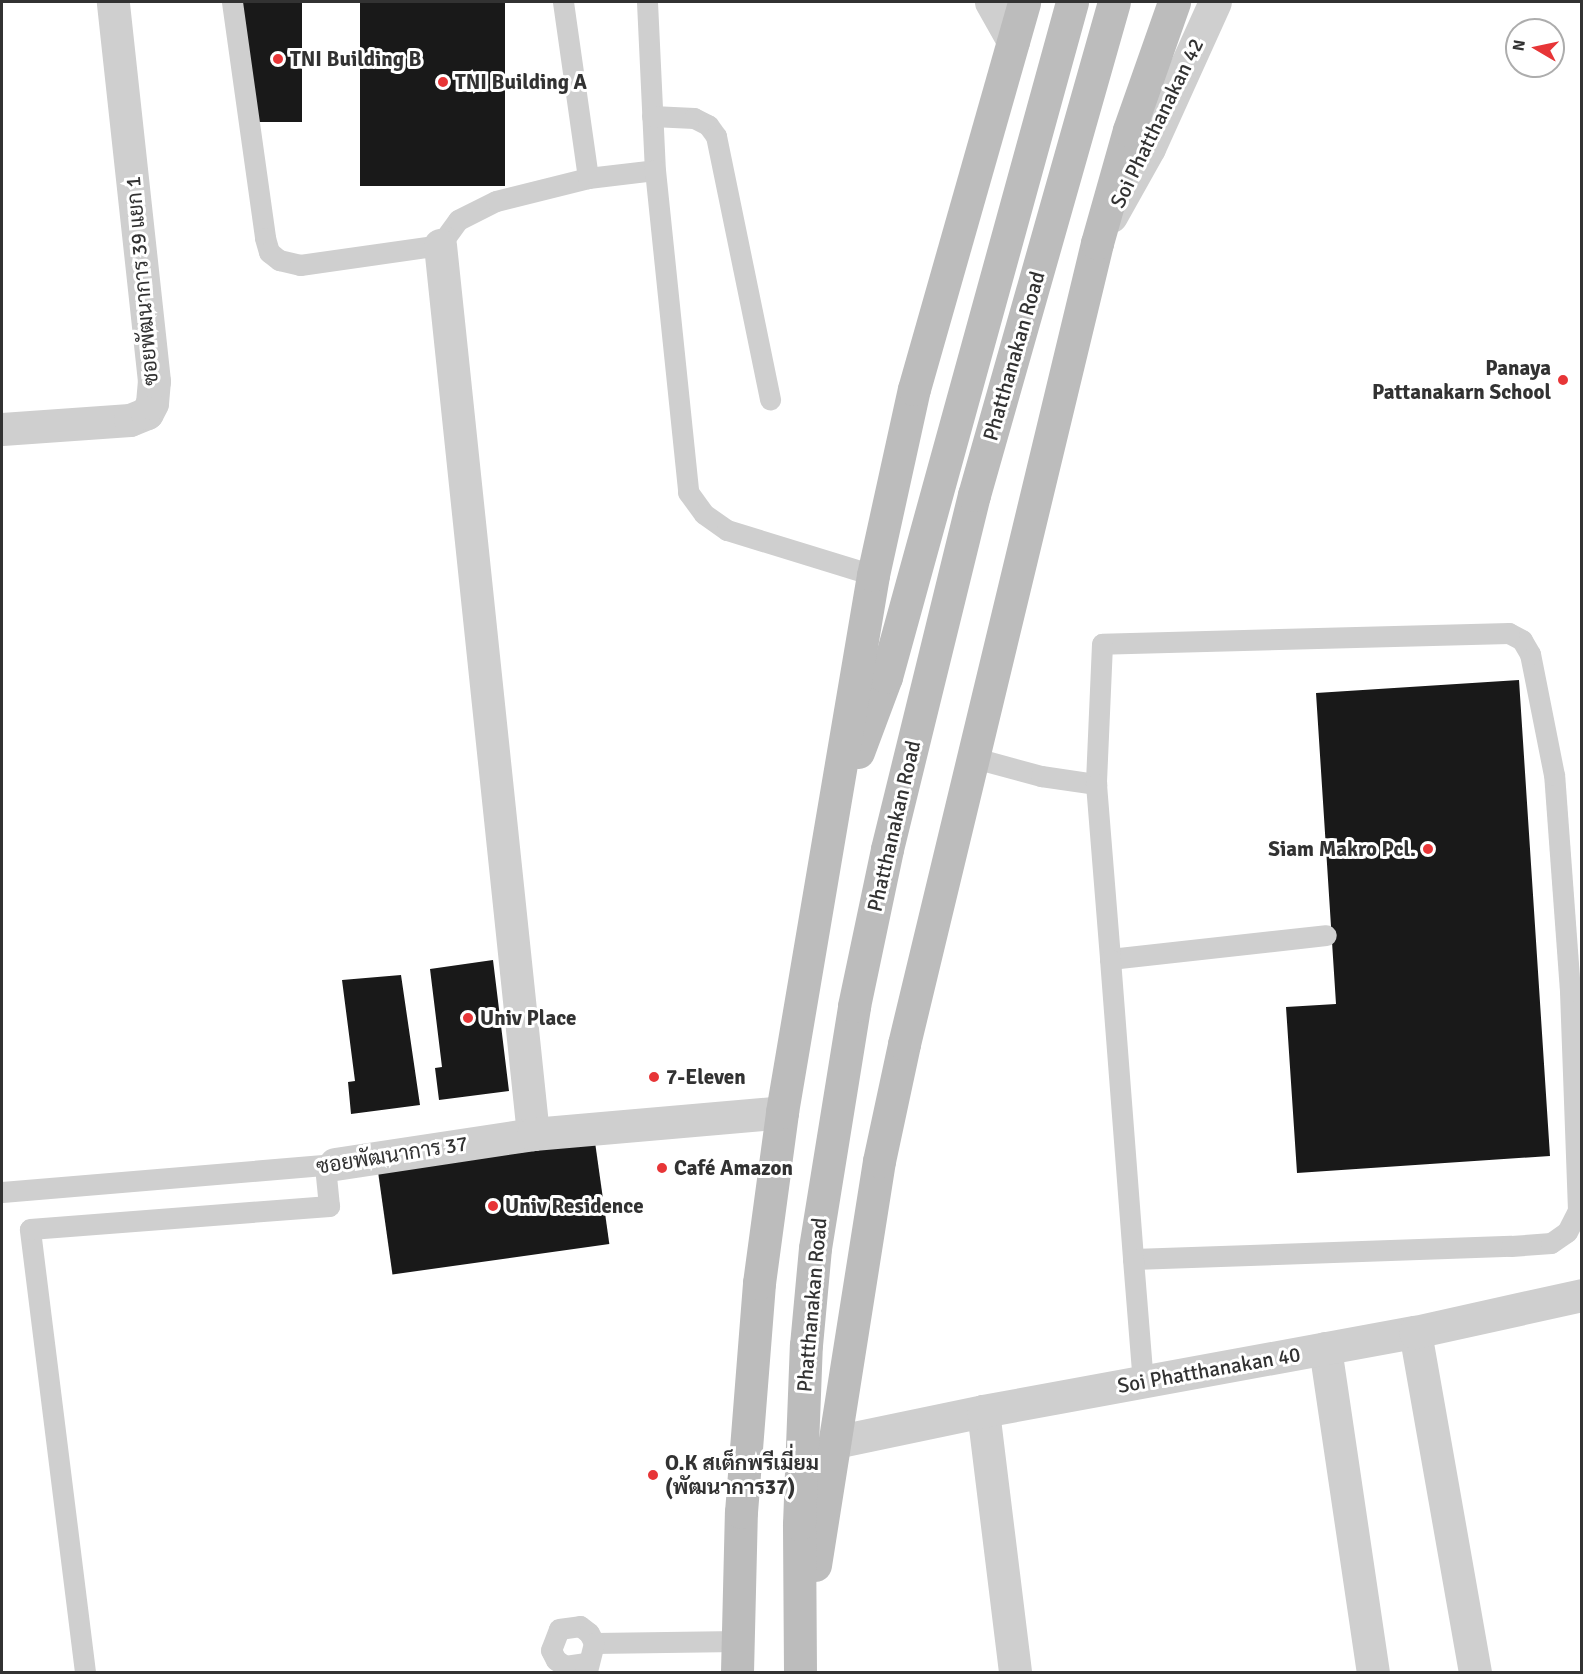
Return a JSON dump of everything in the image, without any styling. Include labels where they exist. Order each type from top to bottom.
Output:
[{"type":"main road","points":[[737,1672],[748,1397],[782,1112],[873,575],[914,389],[1024,2]]},
{"type":"main road","points":[[830,826],[886,677],[1072,2]]},
{"type":"main road","name":"Phatthanakan Road","points":[[800,1663],[799,1524],[806,1345],[815,1248],[854,1006],[887,849],[974,495],[1114,2]]},
{"type":"main road","points":[[800,1663],[879,1161],[971,757],[1096,243],[1129,130],[1174,2]]},
{"type":"street","name":"ซอยพัฒนาการ 39 แยก 1","points":[[2,429],[130,420],[147,413],[152,403],[154,381],[113,2]]},
{"type":"street","points":[[991,2],[1013,41]]},
{"type":"street","name":"Soi Phatthanakan 42","points":[[1096,243],[1149,148],[1215,2]]},
{"type":"street","points":[[440,245],[533,1134]]},
{"type":"street","name":"ซอยพัฒนาการ 37","points":[[330,1165],[533,1134],[782,1112]]},
{"type":"street","name":"Soi Phatthanakan 40","points":[[835,1442],[983,1411],[1415,1332],[1581,1295]]},
{"type":"street","points":[[1415,1332],[1475,1672]]},
{"type":"street","points":[[1325,1348],[1373,1672]]},
{"type":"street","points":[[983,1411],[1015,1672]]},
{"type":"lane","points":[[232,2],[270,252],[279,260],[300,265],[440,245],[458,220],[496,201],[588,178],[655,170]]},
{"type":"lane","points":[[562,2],[588,178]]},
{"type":"lane","points":[[646,2],[655,170],[688,492],[704,514],[727,530],[873,575]]},
{"type":"lane","points":[[652,116],[694,118],[716,136],[770,400]]},
{"type":"lane","points":[[1133,1259],[1521,1245],[1551,1243],[1567,1232],[1578,1210],[1570,991],[1555,798],[1530,654],[1522,640],[1509,633],[1102,644],[1096,784],[1133,1259],[1143,1382]]},
{"type":"lane","points":[[971,757],[1041,776],[1096,784]]},
{"type":"lane","points":[[1110,959],[1326,935]]},
{"type":"lane","points":[[85,1672],[30,1229],[329,1206],[330,1165]]},
{"type":"lane","name":"ซอยพัฒนาการ 37","points":[[2,1192],[330,1165]]},
{"type":"lane","points":[[569,1625],[580,1626],[594,1643],[586,1668],[565,1666],[551,1650],[552,1638],[559,1629],[569,1625]]},
{"type":"lane","points":[[594,1643],[738,1641]]},
{"type":"building","name":"TNI Building B","points":[[243,2],[302,2],[302,122],[243,122]]},
{"type":"building","name":"TNI Building A","points":[[360,2],[505,2],[505,186],[360,186]]},
{"type":"building","name":"Siam Makro Pcl.","points":[[1519,680],[1550,1156],[1297,1173],[1286,1007],[1336,1004],[1316,693]]},
{"type":"building","name":"Univ Place","points":[[493,960],[509,1091],[439,1100],[435,1068],[442,1067],[430,969]]},
{"type":"building","points":[[401,975],[420,1105],[351,1114],[348,1082],[355,1081],[342,980]]},
{"type":"building","name":"Univ Residence","points":[[595,1142],[609,1244],[392,1274],[378,1172]]},
{"type":"place","name":"TNI Building B","points":[[278,59]]},
{"type":"place","name":"TNI Building A","points":[[443,82]]},
{"type":"place","name":"Panaya Pattanakarn School","points":[[1563,380]]},
{"type":"place","name":"Siam Makro Pcl.","points":[[1428,849]]},
{"type":"place","name":"Univ Place","points":[[468,1018]]},
{"type":"place","name":"7-Eleven","points":[[654,1077]]},
{"type":"place","name":"Café Amazon","points":[[662,1168]]},
{"type":"place","name":"Univ Residence","points":[[493,1206]]},
{"type":"place","name":"O.K สเต็กพรีเมี่ยม (พัฒนาการ37)","points":[[653,1475]]}]
